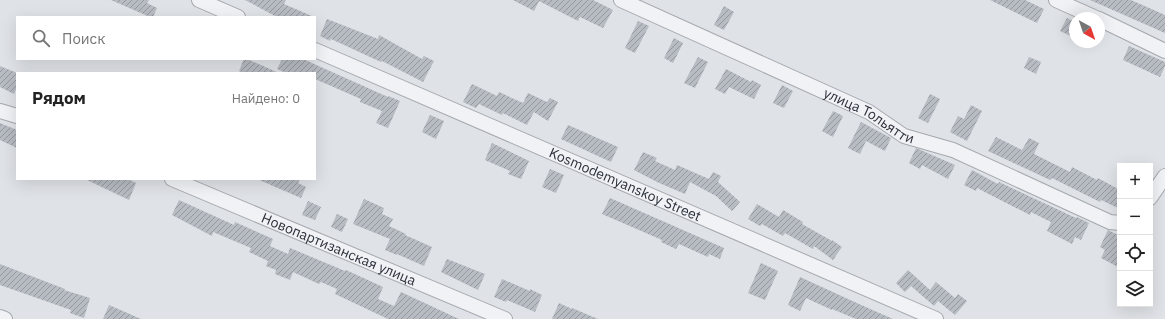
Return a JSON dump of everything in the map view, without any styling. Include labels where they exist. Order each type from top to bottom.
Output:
[{"type":"street","points":[[199,0],[236,16]]},
{"type":"street","name":"улица Тольятти","points":[[621,0],[870,112],[904,136],[952,150],[1110,222],[1117,223]]},
{"type":"street","points":[[1056,0],[1083,12]]},
{"type":"street","points":[[1105,22],[1165,51]]},
{"type":"street","name":"Kosmodemyanskoy Street","points":[[316,50],[936,319]]},
{"type":"street","points":[[0,111],[16,116]]},
{"type":"street","points":[[1153,194],[1165,176]]},
{"type":"street","name":"Новопартизанская улица","points":[[174,180],[505,319]]},
{"type":"street","points":[[0,317],[5,319]]},
{"type":"building","points":[[111,0],[149,0],[147,3],[157,8],[153,16],[148,16]]},
{"type":"building","points":[[245,0],[286,0],[284,4],[312,16],[275,16]]},
{"type":"building","points":[[513,0],[593,0],[613,10],[603,28],[580,17],[578,21],[539,1],[534,11]]},
{"type":"building","points":[[990,0],[1025,0],[1044,9],[1037,23]]},
{"type":"building","points":[[1090,0],[1131,0],[1165,15],[1165,33]]},
{"type":"building","points":[[724,6],[734,12],[724,30],[714,25]]},
{"type":"building","points":[[1067,18],[1069,19],[1069,35],[1060,31]]},
{"type":"building","points":[[327,19],[378,39],[379,35],[422,59],[424,56],[434,61],[423,82],[382,61],[381,62],[331,39],[330,41],[320,36]]},
{"type":"building","points":[[638,21],[649,26],[635,53],[625,48]]},
{"type":"building","points":[[674,38],[683,43],[673,63],[664,58]]},
{"type":"building","points":[[1129,46],[1165,62],[1165,66],[1160,77],[1123,60]]},
{"type":"building","points":[[698,57],[708,62],[695,88],[684,83]]},
{"type":"building","points":[[1029,57],[1041,62],[1036,74],[1024,68]]},
{"type":"building","points":[[244,60],[249,60],[277,72],[242,72],[239,71]]},
{"type":"building","points":[[282,60],[305,60],[400,101],[388,128],[376,123],[382,111],[360,102],[361,99],[316,79],[316,72],[284,72],[277,69]]},
{"type":"building","points":[[0,66],[16,73],[16,89],[14,94],[0,87]]},
{"type":"building","points":[[726,69],[751,82],[752,80],[761,85],[754,99],[729,87],[725,94],[715,89]]},
{"type":"building","points":[[472,84],[497,96],[499,92],[523,103],[528,93],[547,102],[550,98],[558,102],[548,121],[534,112],[527,125],[503,113],[502,115],[479,104],[476,108],[463,102]]},
{"type":"building","points":[[782,85],[793,91],[784,108],[773,103]]},
{"type":"building","points":[[930,94],[940,99],[928,123],[918,118]]},
{"type":"building","points":[[971,105],[982,111],[967,141],[950,132],[958,116],[964,119]]},
{"type":"building","points":[[833,111],[843,116],[833,137],[822,131]]},
{"type":"building","points":[[430,115],[444,121],[436,139],[422,132]]},
{"type":"building","points":[[861,122],[891,138],[885,151],[866,141],[860,154],[848,148]]},
{"type":"building","points":[[0,123],[16,130],[16,148],[0,140]]},
{"type":"building","points":[[568,125],[618,147],[611,162],[561,139]]},
{"type":"building","points":[[996,137],[1022,150],[1029,138],[1039,143],[1034,154],[1070,172],[1072,167],[1097,180],[1098,178],[1117,188],[1117,208],[1101,200],[1100,202],[1052,178],[1050,180],[988,151]]},
{"type":"building","points":[[492,143],[529,161],[521,179],[508,174],[510,171],[485,160]]},
{"type":"building","points":[[916,148],[955,165],[948,179],[922,165],[920,169],[909,163]]},
{"type":"building","points":[[643,152],[657,158],[655,161],[675,170],[677,165],[709,179],[713,172],[721,176],[718,182],[740,202],[732,211],[716,196],[690,182],[685,194],[657,182],[634,170]]},
{"type":"building","points":[[550,169],[564,175],[556,193],[542,187]]},
{"type":"building","points":[[972,170],[998,184],[999,182],[1089,223],[1081,240],[1075,237],[1072,244],[1047,231],[1051,222],[1031,212],[1030,215],[977,188],[976,191],[964,185]]},
{"type":"building","points":[[87,180],[130,180],[136,183],[129,200]]},
{"type":"building","points":[[259,180],[300,180],[298,183],[306,187],[301,198]]},
{"type":"building","points":[[610,198],[724,248],[720,259],[709,254],[708,257],[679,244],[676,249],[661,242],[662,240],[602,214]]},
{"type":"building","points":[[364,199],[384,208],[382,214],[393,219],[389,226],[432,247],[424,266],[385,250],[390,239],[353,224]]},
{"type":"building","points":[[179,200],[234,225],[235,222],[273,239],[270,246],[288,254],[290,248],[345,271],[346,270],[383,287],[378,299],[394,306],[401,292],[459,319],[388,319],[335,294],[337,289],[321,282],[319,284],[293,272],[290,280],[275,274],[276,270],[266,266],[268,261],[249,252],[251,248],[213,232],[212,236],[172,215]]},
{"type":"building","points":[[308,201],[321,207],[315,220],[302,215]]},
{"type":"building","points":[[757,204],[779,217],[783,210],[803,222],[802,224],[842,247],[833,260],[814,246],[813,249],[785,233],[783,236],[762,224],[760,226],[748,219]]},
{"type":"building","points":[[337,214],[348,219],[342,232],[331,227]]},
{"type":"building","points":[[1108,230],[1117,234],[1117,266],[1101,258],[1105,250],[1100,247]]},
{"type":"building","points":[[447,259],[485,274],[478,290],[441,272]]},
{"type":"building","points":[[761,263],[778,271],[765,300],[748,293]]},
{"type":"building","points":[[0,264],[65,289],[64,290],[90,298],[84,318],[70,313],[71,310],[0,285]]},
{"type":"building","points":[[908,270],[930,290],[936,282],[955,298],[958,294],[967,301],[955,315],[938,301],[934,306],[911,286],[905,292],[896,283]]},
{"type":"building","points":[[800,277],[893,319],[856,319],[806,298],[800,311],[788,305]]},
{"type":"building","points":[[502,279],[542,295],[535,312],[507,300],[506,302],[494,297]]},
{"type":"building","points":[[559,303],[572,309],[598,319],[552,319]]},
{"type":"building","points":[[109,305],[141,319],[103,319]]}]
